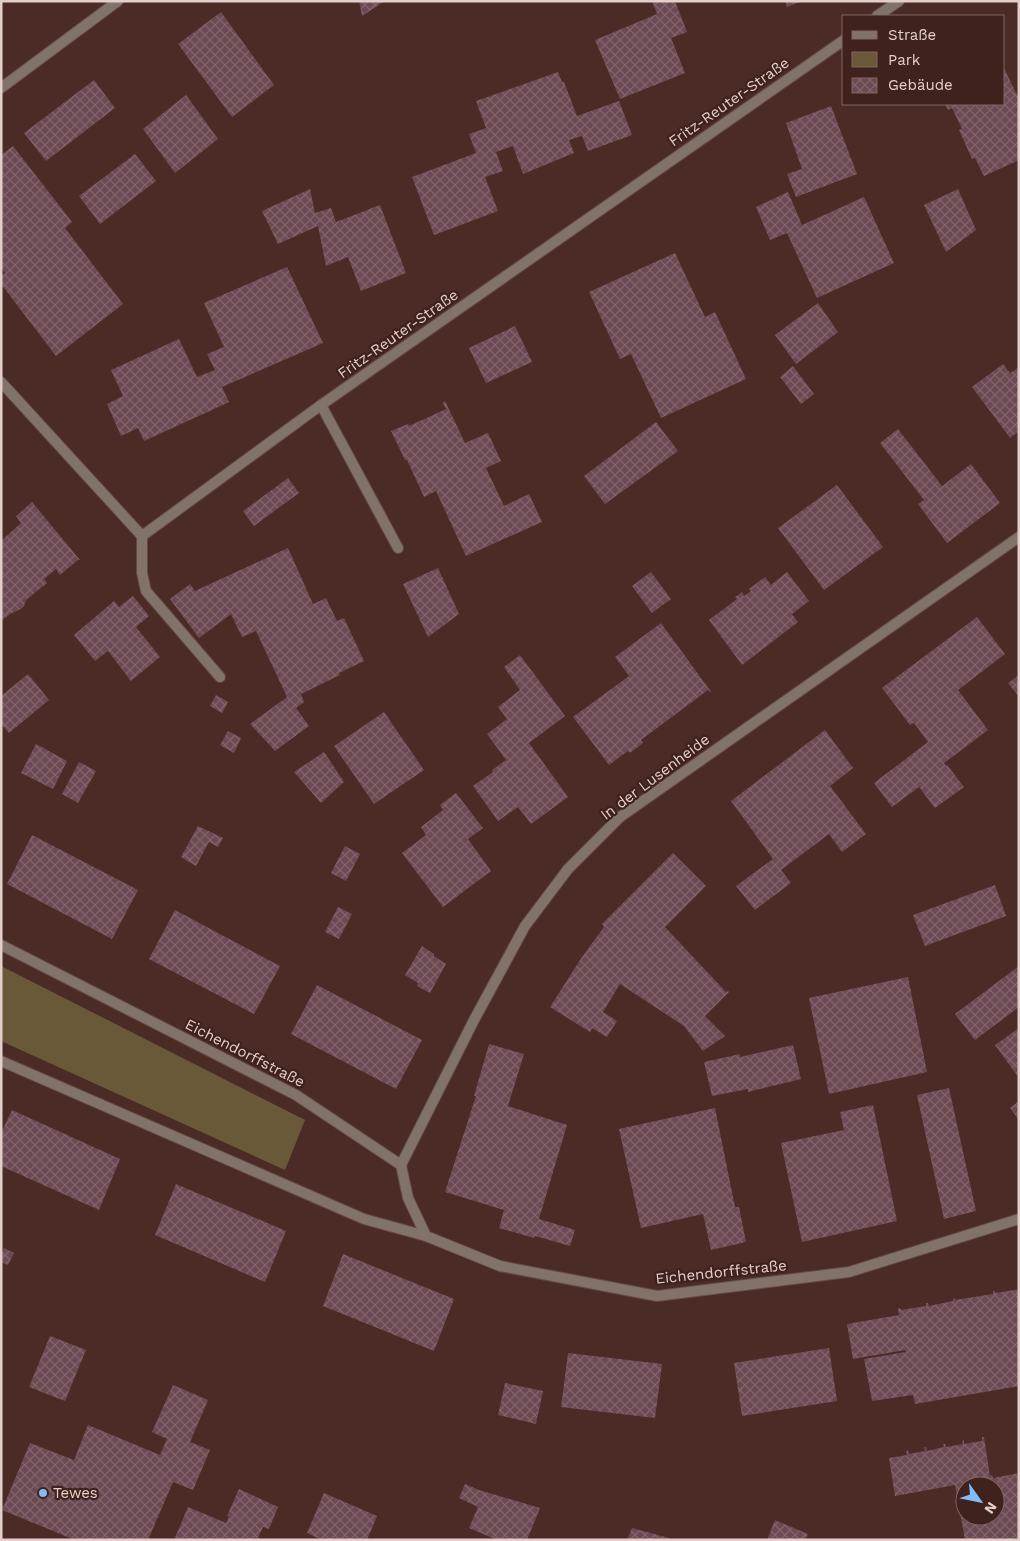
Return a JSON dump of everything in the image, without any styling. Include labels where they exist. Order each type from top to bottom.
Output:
[{"type":"street","points":[[1,88],[118,1]]},
{"type":"street","points":[[879,15],[899,1]]},
{"type":"street","name":"Fritz-Reuter-Straße","points":[[142,536],[321,406],[842,41]]},
{"type":"street","points":[[1,382],[142,536],[142,573],[146,591],[220,677]]},
{"type":"street","points":[[321,406],[398,548]]},
{"type":"street","name":"In der Lusenheide","points":[[401,1165],[474,1020],[525,926],[568,869],[620,818],[1019,537]]},
{"type":"street","name":"Eichendorffstraße","points":[[1,945],[296,1095],[401,1165]]},
{"type":"street","name":"Eichendorffstraße","points":[[1,1061],[364,1219],[426,1236],[500,1266],[657,1296],[849,1272],[1019,1219]]},
{"type":"street","points":[[401,1165],[408,1198],[426,1236]]},
{"type":"green space","points":[[1,966],[305,1120],[285,1170],[1,1041]]},
{"type":"building","points":[[359,1],[385,1],[362,16]]},
{"type":"building","points":[[652,1],[675,1],[687,32],[671,38],[685,73],[620,99],[595,40],[657,14]]},
{"type":"building","points":[[785,1],[802,1],[787,7]]},
{"type":"building","points":[[221,12],[274,85],[232,117],[178,44]]},
{"type":"building","points":[[1005,70],[1019,99],[1019,160],[984,176],[975,158],[972,159],[959,130],[962,129],[952,108],[948,110],[946,105],[1005,105]]},
{"type":"building","points":[[558,72],[562,82],[564,82],[577,116],[619,101],[632,135],[588,151],[582,136],[569,140],[574,153],[523,174],[513,146],[496,152],[503,171],[485,177],[498,211],[434,235],[412,177],[476,153],[469,134],[486,128],[476,101]]},
{"type":"building","points":[[94,80],[115,108],[46,161],[24,133]]},
{"type":"building","points":[[186,95],[218,139],[175,173],[143,129]]},
{"type":"building","points":[[831,106],[857,174],[796,197],[787,174],[802,169],[786,123]]},
{"type":"building","points":[[13,146],[72,222],[65,228],[123,304],[56,356],[1,284],[1,276],[5,273],[1,268],[1,155]]},
{"type":"building","points":[[135,154],[156,181],[100,224],[79,196]]},
{"type":"building","points":[[310,189],[315,213],[331,208],[336,222],[380,205],[406,273],[361,291],[348,257],[326,266],[318,226],[278,244],[262,211]]},
{"type":"building","points":[[958,189],[976,230],[946,252],[924,205]]},
{"type":"building","points":[[788,192],[802,225],[864,197],[894,263],[817,298],[787,233],[770,240],[756,207]]},
{"type":"building","points":[[675,253],[705,317],[715,312],[746,379],[661,418],[631,354],[620,359],[589,292]]},
{"type":"building","points":[[287,267],[323,343],[222,387],[229,402],[212,410],[144,441],[138,428],[121,436],[107,404],[123,396],[111,370],[179,339],[197,377],[215,370],[207,354],[224,347],[204,303]]},
{"type":"building","points":[[818,303],[838,332],[796,364],[775,335]]},
{"type":"building","points":[[515,326],[532,362],[486,383],[469,348]]},
{"type":"building","points":[[1003,364],[1010,373],[1019,367],[1019,431],[1010,438],[972,387]]},
{"type":"building","points":[[793,366],[814,394],[801,404],[780,377]]},
{"type":"building","points":[[445,401],[465,443],[488,433],[501,461],[486,468],[504,506],[529,494],[542,522],[466,556],[436,491],[424,497],[391,431],[408,424],[409,426],[446,409],[443,403]]},
{"type":"building","points":[[656,422],[678,451],[605,504],[584,476]]},
{"type":"building","points":[[898,429],[942,486],[971,464],[1000,503],[947,543],[918,504],[924,500],[880,443]]},
{"type":"building","points":[[288,478],[299,493],[254,526],[243,511]]},
{"type":"building","points":[[837,485],[883,547],[824,590],[778,528]]},
{"type":"building","points":[[32,502],[80,560],[60,575],[56,569],[44,579],[47,583],[26,600],[24,606],[1,621],[1,537],[3,539],[21,523],[16,516]]},
{"type":"building","points":[[288,548],[313,604],[326,598],[337,621],[344,618],[364,661],[301,694],[304,702],[296,708],[309,726],[275,751],[250,724],[287,697],[256,631],[242,637],[231,614],[199,638],[170,599],[190,584],[195,591]]},
{"type":"building","points":[[438,568],[459,614],[428,637],[403,584]]},
{"type":"building","points":[[651,572],[671,599],[652,613],[632,586]]},
{"type":"building","points":[[787,572],[809,601],[792,614],[798,622],[742,665],[709,620],[737,599],[735,597],[742,592],[744,596],[751,591],[749,589],[765,577],[771,585]]},
{"type":"building","points":[[133,596],[149,616],[136,627],[160,657],[131,681],[108,651],[95,661],[74,635],[114,601],[119,607]]},
{"type":"building","points":[[977,617],[1005,654],[958,690],[988,730],[944,763],[964,787],[935,808],[919,787],[892,807],[874,783],[928,742],[914,723],[910,725],[882,688]]},
{"type":"building","points":[[661,623],[712,693],[708,690],[641,740],[643,743],[630,753],[628,751],[609,765],[573,717],[629,676],[615,657]]},
{"type":"building","points":[[520,655],[565,716],[529,743],[568,797],[531,824],[518,807],[498,821],[473,786],[506,760],[487,734],[507,719],[498,707],[520,690],[504,667]]},
{"type":"building","points":[[28,674],[49,700],[9,733],[1,724],[1,696]]},
{"type":"building","points":[[1019,675],[1019,697],[1008,683]]},
{"type":"building","points":[[216,695],[228,702],[222,713],[210,706]]},
{"type":"building","points":[[384,712],[424,770],[374,804],[334,746]]},
{"type":"building","points":[[825,730],[853,768],[830,786],[866,834],[842,852],[829,834],[781,870],[791,883],[755,910],[736,886],[773,859],[731,801]]},
{"type":"building","points":[[228,731],[241,738],[234,753],[220,745]]},
{"type":"building","points":[[36,744],[67,761],[53,789],[21,773]]},
{"type":"building","points":[[324,752],[344,782],[321,803],[294,772]]},
{"type":"building","points":[[79,762],[96,771],[78,803],[62,794]]},
{"type":"building","points":[[456,793],[483,828],[468,839],[491,871],[443,907],[402,853],[426,835],[421,827],[443,810],[440,805]]},
{"type":"building","points":[[198,826],[223,838],[218,847],[209,842],[196,866],[181,857]]},
{"type":"building","points":[[32,835],[138,890],[112,939],[7,884]]},
{"type":"building","points":[[345,846],[360,854],[346,881],[331,873]]},
{"type":"building","points":[[673,853],[706,886],[665,927],[726,992],[729,992],[705,1016],[725,1036],[703,1051],[684,1026],[620,984],[603,1012],[617,1021],[607,1037],[592,1028],[590,1032],[550,1007],[604,927],[602,924]]},
{"type":"building","points":[[995,885],[1006,916],[925,946],[913,915]]},
{"type":"building","points":[[338,907],[352,914],[339,939],[325,932]]},
{"type":"building","points":[[175,910],[280,966],[254,1014],[149,959]]},
{"type":"building","points":[[422,946],[446,964],[430,993],[417,986],[418,983],[405,975]]},
{"type":"building","points":[[1019,966],[1019,1007],[975,1040],[955,1014]]},
{"type":"building","points":[[908,977],[927,1072],[829,1094],[809,998]]},
{"type":"building","points":[[317,985],[422,1040],[396,1089],[291,1034]]},
{"type":"building","points":[[1019,1028],[1019,1078],[995,1045]]},
{"type":"building","points":[[489,1044],[524,1054],[508,1106],[567,1125],[539,1219],[575,1230],[570,1246],[499,1228],[504,1210],[445,1192],[476,1096],[474,1096]]},
{"type":"building","points":[[793,1045],[801,1079],[748,1092],[748,1089],[712,1096],[704,1062],[740,1054],[740,1057]]},
{"type":"building","points":[[949,1088],[976,1211],[944,1219],[917,1095]]},
{"type":"building","points":[[1019,1101],[1019,1120],[1010,1108]]},
{"type":"building","points":[[873,1105],[897,1221],[802,1242],[781,1143],[844,1130],[840,1112]]},
{"type":"building","points":[[715,1108],[735,1207],[739,1207],[746,1242],[711,1250],[703,1214],[641,1228],[619,1129]]},
{"type":"building","points":[[12,1110],[120,1159],[99,1210],[1,1166],[1,1133]]},
{"type":"building","points":[[176,1184],[286,1231],[265,1282],[155,1235]]},
{"type":"building","points":[[4,1248],[14,1253],[8,1265],[1,1262]]},
{"type":"building","points":[[343,1254],[454,1299],[434,1351],[323,1306]]},
{"type":"building","points":[[1019,1289],[1019,1386],[915,1404],[913,1395],[872,1401],[864,1359],[906,1352],[905,1350],[853,1359],[847,1324],[899,1315],[898,1309],[900,1308],[901,1310],[926,1306],[926,1303],[929,1306],[953,1301],[955,1298],[955,1300],[993,1294],[993,1291],[996,1293]]},
{"type":"building","points":[[50,1336],[86,1350],[65,1401],[29,1387]]},
{"type":"building","points":[[829,1348],[837,1401],[742,1416],[734,1363]]},
{"type":"building","points":[[568,1353],[662,1364],[655,1418],[561,1407]]},
{"type":"building","points":[[505,1383],[543,1391],[536,1424],[498,1415]]},
{"type":"building","points":[[173,1385],[208,1400],[190,1442],[210,1450],[193,1490],[173,1482],[148,1540],[75,1540],[2,1510],[30,1443],[74,1460],[88,1425],[160,1455],[167,1439],[152,1432]]},
{"type":"building","points":[[982,1437],[984,1437],[990,1476],[955,1476],[955,1485],[895,1496],[889,1458],[907,1455],[906,1451],[908,1450],[909,1454],[925,1451],[924,1447],[926,1447],[927,1451],[944,1447],[943,1444],[946,1447],[963,1444],[962,1441],[964,1440],[964,1444],[982,1441]]},
{"type":"building","points":[[1019,1473],[1019,1540],[965,1540],[962,1526],[1005,1526],[1005,1476],[1003,1476]]},
{"type":"building","points":[[465,1484],[540,1508],[527,1540],[497,1540],[469,1528],[478,1507],[459,1498]]},
{"type":"building","points":[[239,1489],[278,1507],[269,1529],[263,1527],[258,1538],[263,1540],[174,1540],[188,1507],[226,1523],[229,1517],[227,1516]]},
{"type":"building","points":[[324,1493],[377,1516],[367,1540],[322,1540],[307,1533]]},
{"type":"building","points":[[775,1520],[808,1534],[805,1540],[767,1540]]},
{"type":"building","points":[[632,1528],[669,1538],[668,1540],[627,1540]]},
{"type":"place","name":"Tewes","points":[[43,1493]]}]
